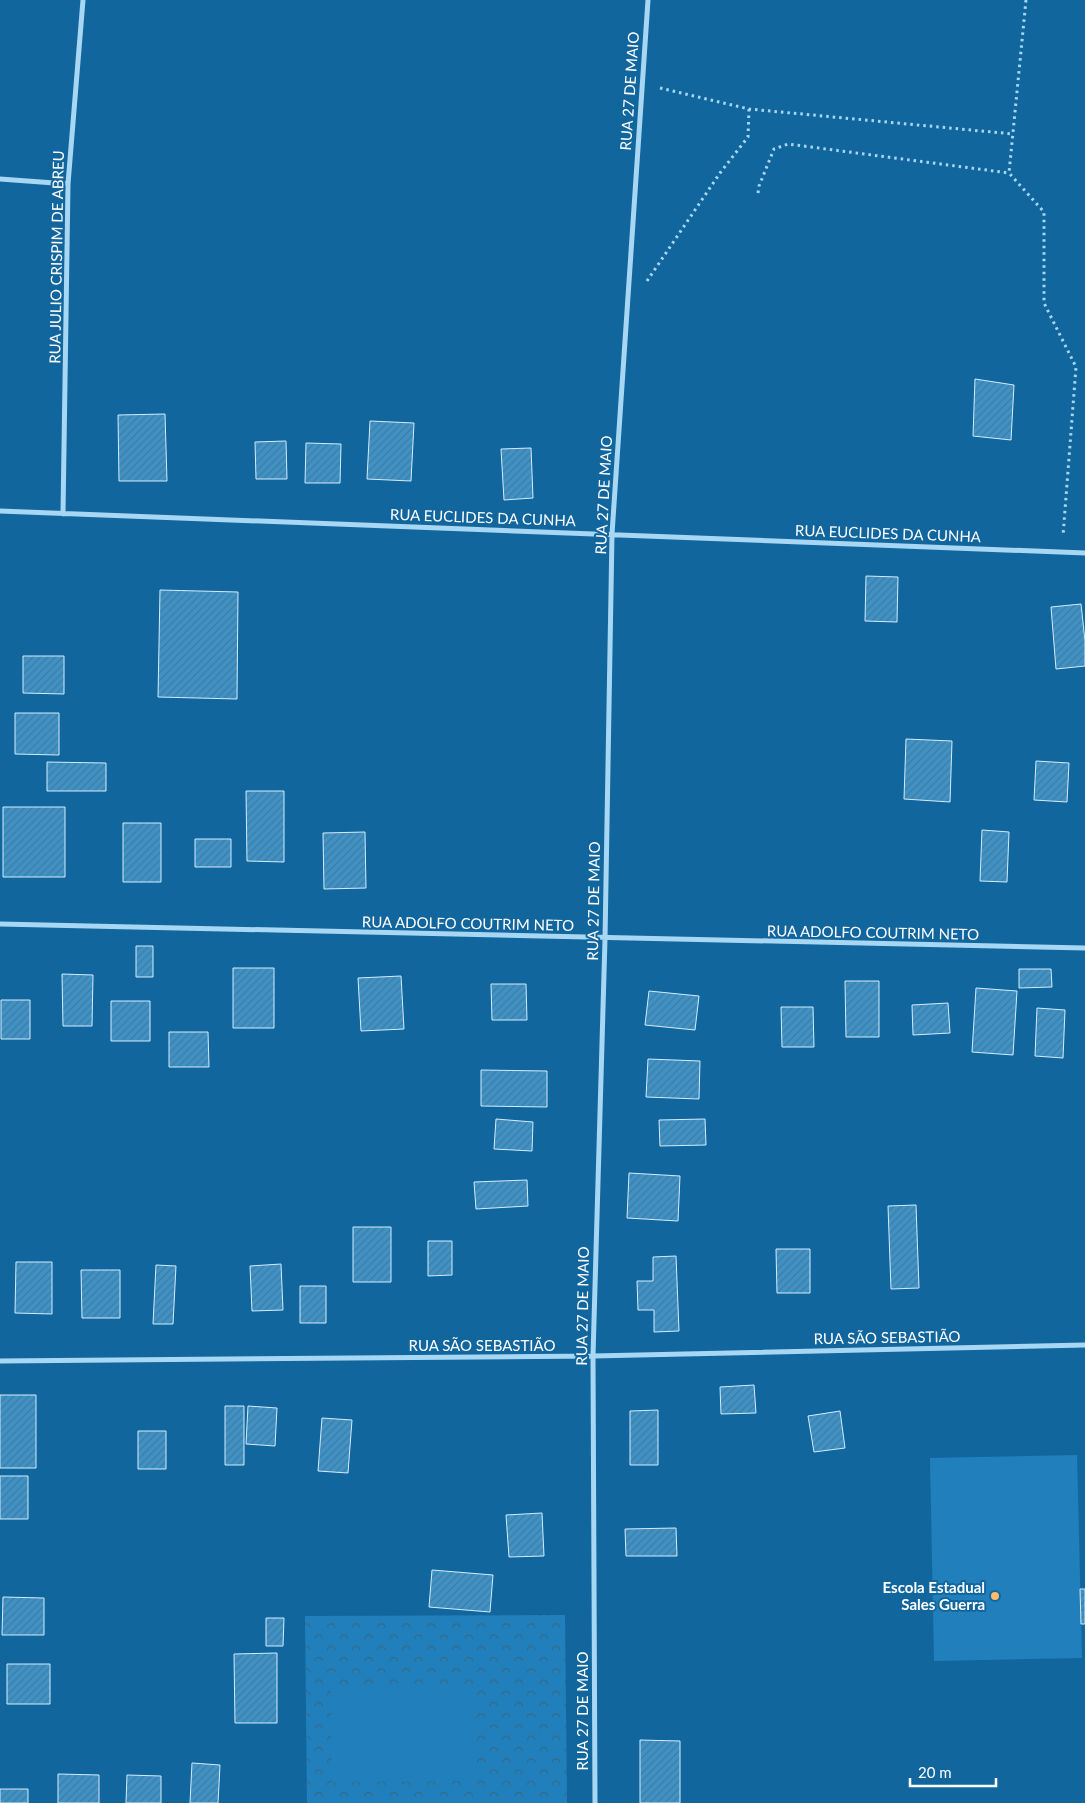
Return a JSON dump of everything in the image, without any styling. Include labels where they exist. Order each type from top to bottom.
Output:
[{"type":"street","name":"RUA JULIO CRISPIM DE ABREU","points":[[63,514],[68,184],[83,0]]},
{"type":"street","name":"RUA 27 DE MAIO","points":[[595,1803],[593,1356],[605,939],[612,534],[648,0]]},
{"type":"street","points":[[0,179],[68,184]]},
{"type":"street","name":"RUA EUCLIDES DA CUNHA","points":[[0,511],[1085,553]]},
{"type":"street","name":"RUA ADOLFO COUTRIM NETO","points":[[0,924],[605,939],[1085,948]]},
{"type":"street","name":"RUA SÃO SEBASTIÃO","points":[[0,1361],[593,1356],[1085,1345]]},
{"type":"path","points":[[1009,173],[1026,0]]},
{"type":"path","points":[[642,84],[748,109],[1013,134]]},
{"type":"path","points":[[627,312],[720,173],[748,137],[748,109]]},
{"type":"path","points":[[758,193],[774,149],[788,144],[1009,173],[1044,212],[1044,303],[1076,367],[1061,552]]},
{"type":"green space","points":[[1077,1455],[1082,1658],[934,1661],[930,1458]]},
{"type":"green space","points":[[565,1615],[567,1803],[307,1803],[305,1616]]},
{"type":"green space","points":[[473,1684],[474,1781],[332,1782],[331,1685]]},
{"type":"building","points":[[975,379],[1014,385],[1011,440],[973,436]]},
{"type":"building","points":[[165,414],[167,481],[119,481],[118,415]]},
{"type":"building","points":[[370,421],[414,423],[411,481],[367,479]]},
{"type":"building","points":[[286,441],[287,479],[256,479],[255,442]]},
{"type":"building","points":[[306,443],[341,444],[340,483],[305,483]]},
{"type":"building","points":[[531,448],[533,498],[504,500],[501,449]]},
{"type":"building","points":[[866,576],[898,577],[897,622],[865,621]]},
{"type":"building","points":[[160,590],[238,592],[237,699],[158,697]]},
{"type":"building","points":[[1081,604],[1085,641],[1085,666],[1056,669],[1051,607]]},
{"type":"building","points":[[23,656],[64,656],[64,694],[23,693]]},
{"type":"building","points":[[15,713],[59,713],[59,755],[15,754]]},
{"type":"building","points":[[906,739],[952,741],[950,802],[904,799]]},
{"type":"building","points":[[1036,761],[1069,763],[1067,802],[1034,800]]},
{"type":"building","points":[[47,762],[106,763],[106,791],[47,791]]},
{"type":"building","points":[[246,791],[284,791],[284,862],[247,861]]},
{"type":"building","points":[[3,807],[65,807],[65,877],[3,877]]},
{"type":"building","points":[[123,823],[161,823],[161,882],[123,882]]},
{"type":"building","points":[[982,830],[1009,832],[1007,882],[980,881]]},
{"type":"building","points":[[365,832],[366,888],[324,889],[323,833]]},
{"type":"building","points":[[195,839],[231,839],[231,867],[195,867]]},
{"type":"building","points":[[136,946],[153,946],[153,977],[136,977]]},
{"type":"building","points":[[233,968],[274,968],[274,1028],[233,1028]]},
{"type":"building","points":[[1019,969],[1051,969],[1052,987],[1019,988]]},
{"type":"building","points":[[62,974],[93,975],[92,1026],[63,1026]]},
{"type":"building","points":[[401,976],[404,1029],[361,1031],[358,978]]},
{"type":"building","points":[[845,981],[879,981],[879,1037],[846,1037]]},
{"type":"building","points":[[491,984],[526,984],[527,1020],[492,1020]]},
{"type":"building","points":[[976,988],[1017,991],[1013,1055],[972,1052]]},
{"type":"building","points":[[649,991],[699,996],[695,1030],[645,1025]]},
{"type":"building","points":[[1,1000],[30,1000],[30,1039],[1,1039]]},
{"type":"building","points":[[111,1001],[150,1001],[150,1041],[111,1041]]},
{"type":"building","points":[[948,1003],[950,1033],[913,1035],[912,1005]]},
{"type":"building","points":[[781,1007],[813,1007],[814,1047],[782,1047]]},
{"type":"building","points":[[1037,1008],[1065,1010],[1063,1058],[1035,1056]]},
{"type":"building","points":[[169,1032],[208,1032],[209,1067],[169,1067]]},
{"type":"building","points":[[648,1059],[700,1061],[699,1099],[646,1097]]},
{"type":"building","points":[[481,1070],[547,1071],[547,1107],[481,1106]]},
{"type":"building","points":[[496,1119],[533,1122],[532,1151],[494,1149]]},
{"type":"building","points":[[705,1119],[706,1145],[660,1146],[659,1120]]},
{"type":"building","points":[[629,1173],[680,1176],[678,1221],[627,1218]]},
{"type":"building","points":[[527,1180],[528,1206],[476,1209],[474,1182]]},
{"type":"building","points":[[916,1205],[919,1288],[891,1289],[888,1206]]},
{"type":"building","points":[[353,1227],[391,1227],[391,1282],[353,1282]]},
{"type":"building","points":[[428,1241],[452,1241],[452,1275],[428,1276]]},
{"type":"building","points":[[776,1249],[810,1249],[810,1293],[777,1293]]},
{"type":"building","points":[[676,1256],[679,1331],[654,1332],[654,1310],[638,1310],[637,1281],[653,1281],[653,1257]]},
{"type":"building","points":[[16,1262],[52,1262],[52,1314],[15,1313]]},
{"type":"building","points":[[281,1264],[283,1310],[252,1311],[250,1266]]},
{"type":"building","points":[[156,1265],[176,1266],[173,1324],[153,1324]]},
{"type":"building","points":[[81,1270],[120,1270],[120,1318],[82,1318]]},
{"type":"building","points":[[300,1286],[326,1286],[326,1323],[300,1323]]},
{"type":"building","points":[[754,1385],[756,1413],[721,1414],[720,1387]]},
{"type":"building","points":[[0,1395],[36,1395],[36,1468],[0,1468]]},
{"type":"building","points":[[225,1406],[244,1406],[244,1465],[225,1465]]},
{"type":"building","points":[[248,1406],[277,1408],[275,1446],[246,1444]]},
{"type":"building","points":[[658,1410],[658,1465],[630,1465],[630,1411]]},
{"type":"building","points":[[840,1411],[845,1448],[814,1452],[808,1416]]},
{"type":"building","points":[[322,1418],[352,1420],[348,1473],[318,1471]]},
{"type":"building","points":[[138,1431],[166,1431],[166,1469],[138,1469]]},
{"type":"building","points":[[0,1476],[28,1476],[28,1519],[0,1519]]},
{"type":"building","points":[[542,1513],[544,1556],[509,1557],[506,1515]]},
{"type":"building","points":[[676,1528],[677,1556],[626,1556],[625,1529]]},
{"type":"building","points":[[432,1570],[493,1575],[490,1612],[429,1607]]},
{"type":"building","points":[[1080,1589],[1085,1589],[1085,1624],[1081,1624]]},
{"type":"building","points":[[3,1597],[44,1598],[44,1635],[2,1635]]},
{"type":"building","points":[[266,1618],[284,1618],[283,1646],[266,1646]]},
{"type":"building","points":[[277,1653],[277,1723],[235,1723],[234,1654]]},
{"type":"building","points":[[7,1664],[50,1664],[50,1704],[7,1704]]},
{"type":"building","points":[[640,1740],[680,1741],[680,1803],[640,1803]]},
{"type":"building","points":[[192,1763],[220,1765],[218,1803],[190,1803]]},
{"type":"building","points":[[58,1774],[99,1775],[99,1803],[58,1803]]},
{"type":"building","points":[[127,1775],[161,1776],[161,1803],[126,1803]]},
{"type":"building","points":[[0,1789],[28,1789],[28,1803],[0,1803]]},
{"type":"place","name":"Escola Estadual Sales Guerra","points":[[995,1596]]}]
